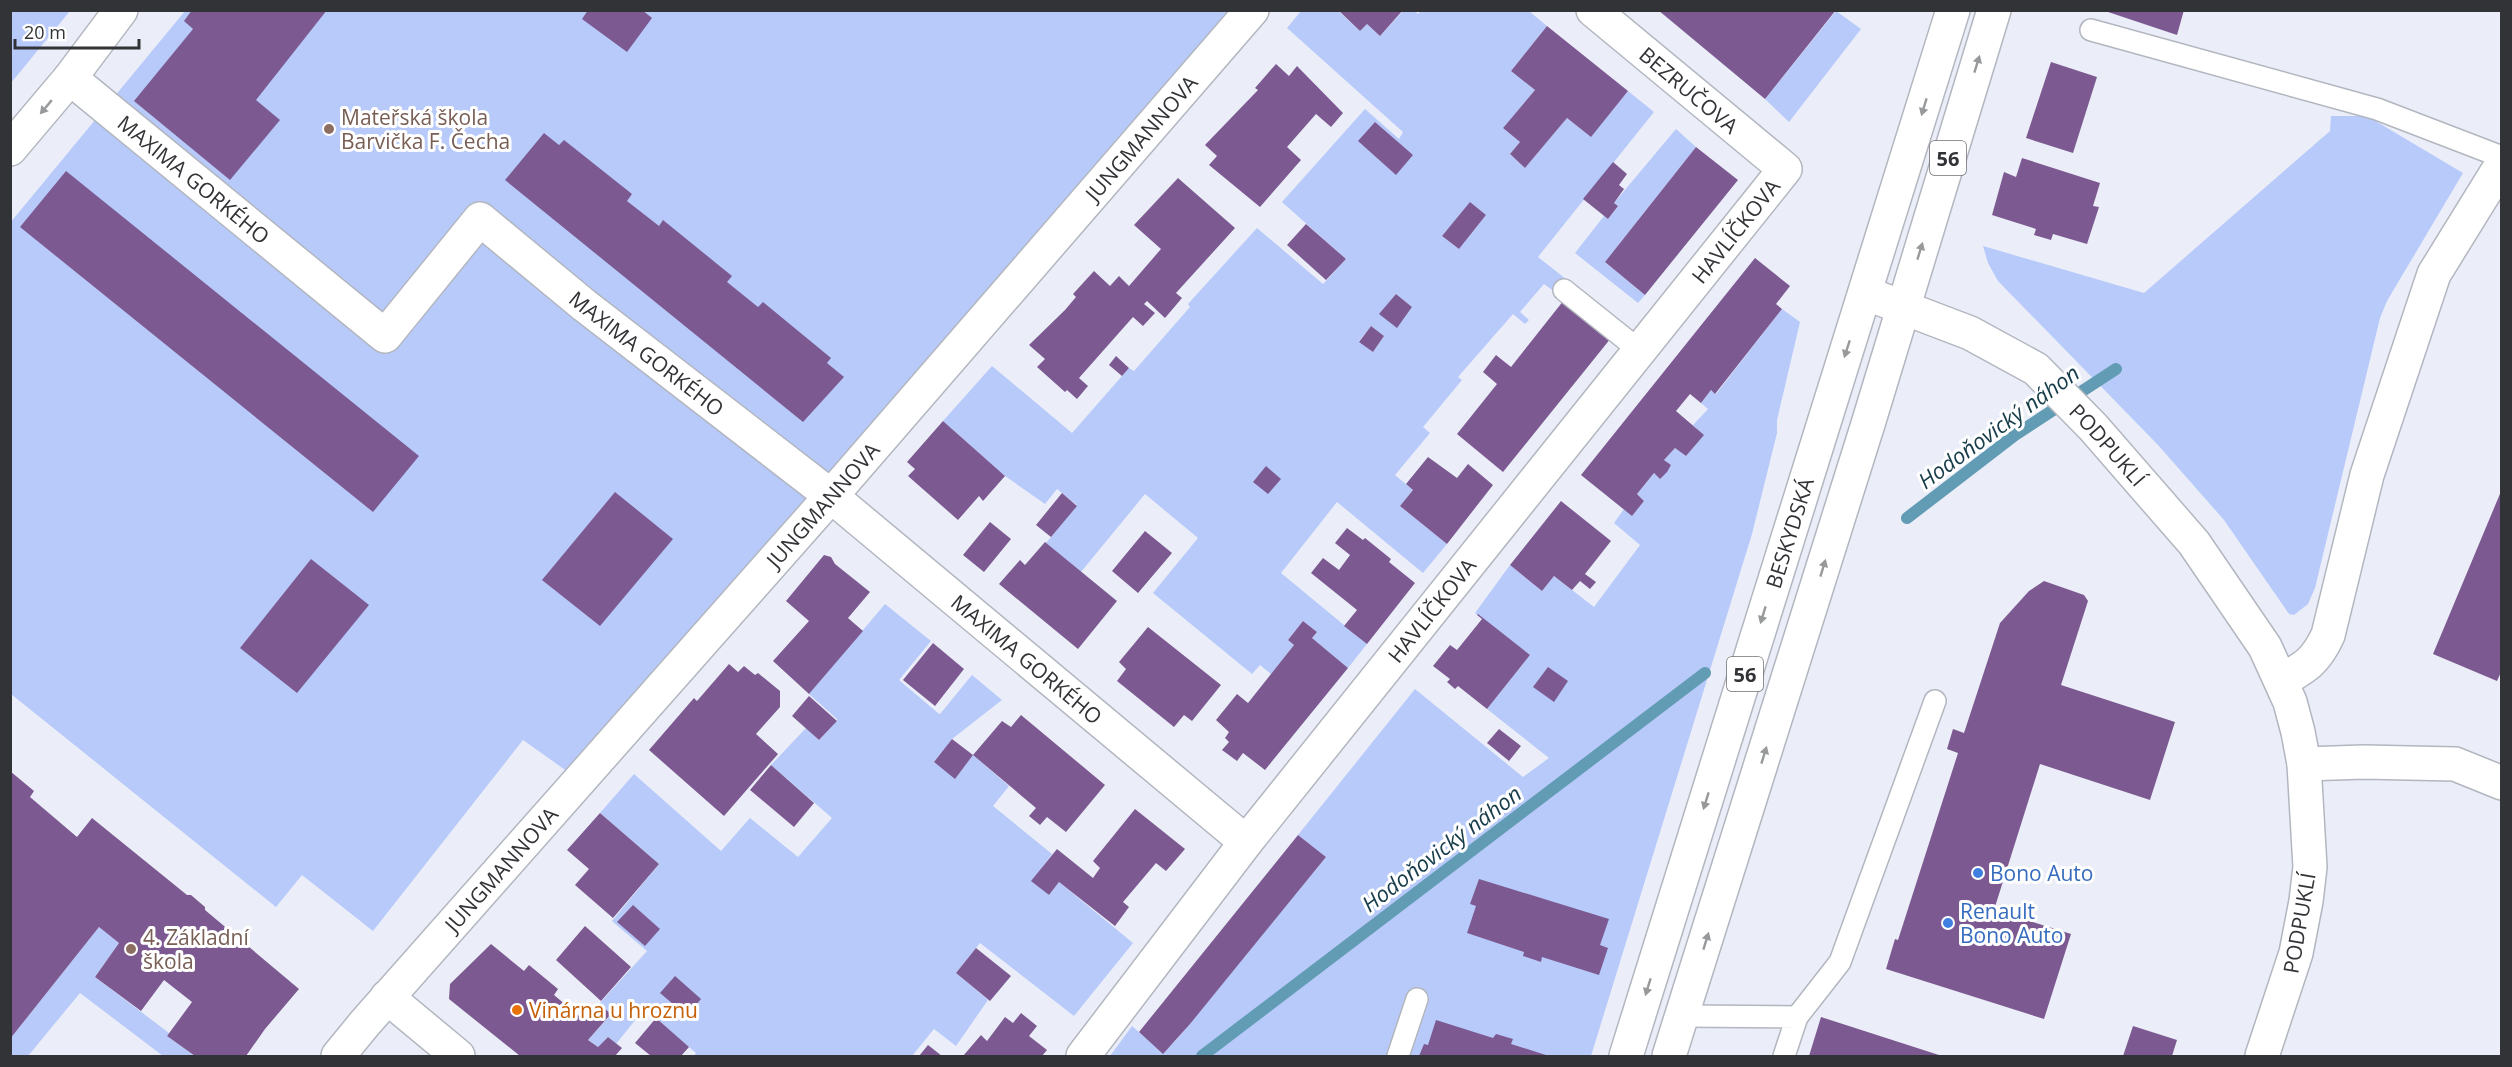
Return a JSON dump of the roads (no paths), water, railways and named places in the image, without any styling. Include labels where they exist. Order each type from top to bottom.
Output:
[{"type":"street","points":[[10,149],[70,78],[121,10]]},
{"type":"street","name":"JUNGMANNOVA","points":[[338,1056],[387,997],[831,496],[1252,10]]},
{"type":"street","name":"BEZRUČOVA","points":[[1593,10],[1785,169]]},
{"type":"street","name":"BESKYDSKÁ","points":[[1626,1056],[1953,10]]},
{"type":"street","name":"BESKYDSKÁ","points":[[1670,1056],[1865,435],[1994,10]]},
{"type":"street","name":"MAXIMA GORKÉHO","points":[[70,78],[385,336],[480,219],[584,305],[831,496],[1246,842]]},
{"type":"street","points":[[2282,681],[2309,665],[2320,652],[2328,635],[2367,475],[2434,274],[2502,164]]},
{"type":"street","name":"HAVLÍČKOVA","points":[[1083,1056],[1246,842],[1785,169]]},
{"type":"street","name":"PODPUKLÍ","points":[[1865,293],[1970,333],[2036,369],[2093,427],[2194,543],[2246,617],[2282,681],[2290,702],[2304,764],[2310,867],[2296,953],[2262,1056]]},
{"type":"street","points":[[2304,764],[2364,762],[2455,764],[2502,783]]},
{"type":"street","points":[[387,997],[458,1056]]},
{"type":"lane","points":[[2091,30],[2377,109],[2502,157]]},
{"type":"lane","points":[[1564,290],[1639,350]]},
{"type":"lane","points":[[1784,1056],[1797,1017],[1840,962],[1935,701]]},
{"type":"lane","points":[[1398,1056],[1417,999]]},
{"type":"lane","points":[[1682,1016],[1797,1017]]},
{"type":"waterway","name":"Hodoňovický náhon","points":[[1907,518],[2015,435],[2116,369]]},
{"type":"waterway","name":"Hodoňovický náhon","points":[[1202,1056],[1705,673]]},
{"type":"place","name":"Mateřská škola Barvička F. Čecha","points":[[329,129]]},
{"type":"place","name":"Bono Auto","points":[[1978,873]]},
{"type":"place","name":"Renault Bono Auto","points":[[1948,923]]},
{"type":"place","name":"4. Základní škola","points":[[131,949]]},
{"type":"place","name":"Vinárna u hroznu","points":[[517,1010]]}]
